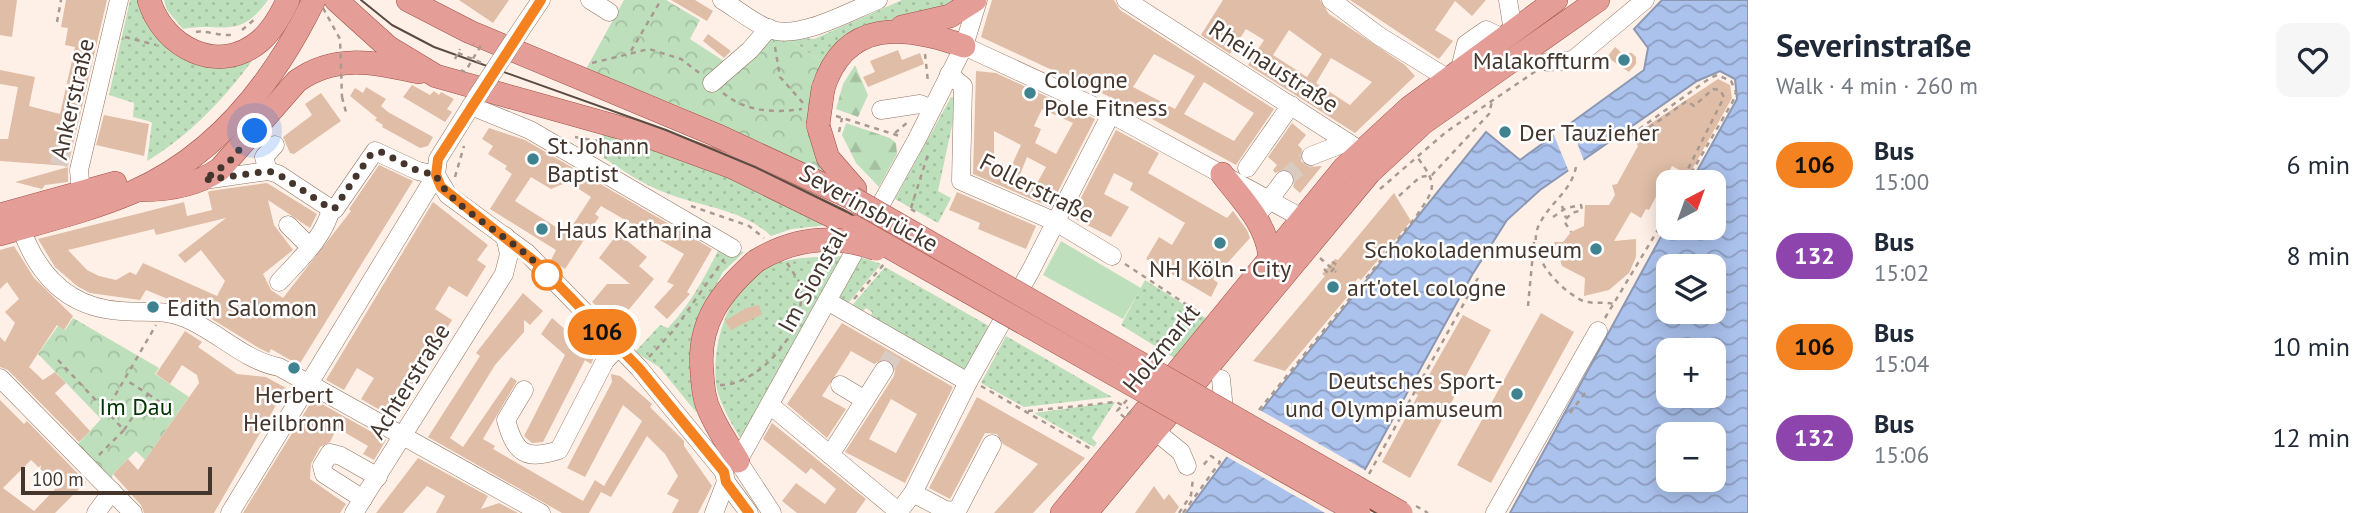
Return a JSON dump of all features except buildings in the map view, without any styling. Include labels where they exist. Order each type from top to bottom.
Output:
[{"type":"main road","points":[[149,0],[157,20],[181,46],[193,53],[217,57],[240,53],[260,41],[277,21],[311,3]]},
{"type":"main road","points":[[853,194],[828,158],[822,119],[823,89],[828,73],[846,50],[866,36],[950,16],[977,0]]},
{"type":"main road","name":"Holzmarkt","points":[[1062,513],[1138,414],[1270,258],[1317,231],[1354,146],[1556,0]]},
{"type":"main road","name":"Holzmarkt","points":[[1086,513],[1138,414],[1317,231],[1370,172],[1414,131],[1598,0]]},
{"type":"main road","name":"Severinsbrücke","points":[[412,1],[470,32],[853,194],[882,214],[1401,513]]},
{"type":"main road","points":[[0,215],[82,202],[110,201],[136,190],[191,157],[219,135],[265,83],[311,3]]},
{"type":"main road","points":[[11,231],[82,202],[141,173],[203,130],[245,87],[311,3]]},
{"type":"main road","name":"Severinsbrücke","points":[[311,3],[436,76],[636,132],[732,167],[855,227],[1359,513]]},
{"type":"main road","points":[[892,30],[929,35],[964,46]]},
{"type":"main road","points":[[136,190],[159,190],[204,180],[229,162],[297,80],[313,69],[350,61],[436,76]]},
{"type":"main road","points":[[1222,174],[1263,209],[1270,258]]},
{"type":"main road","points":[[738,461],[704,397],[700,355],[707,320],[727,287],[756,261],[795,242],[837,240],[861,243],[915,263]]},
{"type":"street","name":"Ankerstraße","points":[[82,202],[77,160],[119,0]]},
{"type":"street","points":[[230,513],[436,175],[438,159],[494,68],[541,0]]},
{"type":"street","points":[[590,0],[609,12]]},
{"type":"street","points":[[722,0],[773,30],[807,28],[877,0]]},
{"type":"street","points":[[977,0],[964,46],[1111,114],[1222,174]]},
{"type":"street","points":[[1331,0],[1379,36],[1453,74]]},
{"type":"street","points":[[1508,0],[1508,35]]},
{"type":"street","points":[[1548,62],[1573,60],[1645,0]]},
{"type":"street","name":"Rheinaustraße","points":[[1136,3],[1354,146]]},
{"type":"street","points":[[712,83],[773,30]]},
{"type":"street","name":"Im Sionstal","points":[[738,461],[770,405],[837,306],[964,46]]},
{"type":"street","name":"Follerstraße","points":[[949,74],[963,86],[961,181],[1056,222],[1112,256]]},
{"type":"street","points":[[473,102],[530,130],[732,248]]},
{"type":"street","points":[[881,110],[920,104],[932,109]]},
{"type":"street","points":[[1247,168],[1291,105]]},
{"type":"street","points":[[770,405],[899,512],[913,493],[968,382],[1056,222],[1111,114]]},
{"type":"street","points":[[275,145],[264,157],[273,173],[331,209]]},
{"type":"street","points":[[1311,156],[1354,146]]},
{"type":"street","points":[[279,282],[310,247],[331,209],[374,151],[418,171],[436,175],[448,195],[505,236],[538,264],[639,368],[724,472],[726,482],[749,513]]},
{"type":"street","points":[[204,180],[273,173]]},
{"type":"street","points":[[1284,180],[1263,209],[1317,231]]},
{"type":"street","points":[[288,225],[310,247]]},
{"type":"street","points":[[11,231],[70,297],[97,309],[171,313],[195,323],[541,513]]},
{"type":"street","name":"Achterstraße","points":[[359,506],[504,274],[509,254],[505,236]]},
{"type":"street","points":[[504,274],[521,266],[538,264]]},
{"type":"street","points":[[837,306],[898,346],[968,382]]},
{"type":"street","points":[[1495,513],[1598,331]]},
{"type":"street","points":[[524,390],[506,420],[512,441],[519,449],[531,455],[559,450],[605,361],[618,347]]},
{"type":"street","points":[[830,455],[884,370]]},
{"type":"street","points":[[0,378],[133,513]]},
{"type":"street","points":[[1211,436],[1227,418],[1221,379]]},
{"type":"street","points":[[840,385],[865,400]]},
{"type":"street","points":[[1138,414],[1181,452],[1187,466]]},
{"type":"street","points":[[913,493],[945,510],[957,511],[992,443]]},
{"type":"street","points":[[359,506],[324,474],[322,466],[327,456],[330,453],[341,456],[378,477]]},
{"type":"street","points":[[738,461],[772,513]]},
{"type":"street","points":[[715,513],[726,482]]},
{"type":"street","points":[[96,513],[112,491]]},
{"type":"path","points":[[57,22],[61,0]]},
{"type":"path","points":[[631,51],[661,0]]},
{"type":"path","points":[[311,3],[340,39],[342,97],[347,117]]},
{"type":"path","points":[[189,34],[201,30],[215,36],[237,35],[259,16]]},
{"type":"path","points":[[583,62],[594,64],[631,51],[649,49],[666,53],[691,65],[736,104],[755,110],[785,112],[813,108],[794,96],[780,77],[774,54],[773,30]]},
{"type":"path","points":[[112,34],[159,46]]},
{"type":"path","points":[[461,70],[465,72],[480,47],[473,44]]},
{"type":"path","points":[[455,59],[459,51],[494,68]]},
{"type":"path","points":[[1372,196],[1446,132],[1548,62]]},
{"type":"path","points":[[1717,75],[1727,78],[1735,88],[1733,102],[1687,181],[1684,177],[1724,97],[1720,90],[1713,89],[1694,106],[1687,101],[1632,137],[1710,78],[1717,75]]},
{"type":"path","points":[[1399,196],[1420,177],[1432,175],[1489,114],[1492,101]]},
{"type":"path","points":[[822,119],[842,118],[916,141]]},
{"type":"path","points":[[841,139],[842,118]]},
{"type":"path","points":[[455,171],[463,149]]},
{"type":"path","points":[[1258,411],[1415,219],[1432,192],[1432,175],[1417,157]]},
{"type":"path","points":[[1528,306],[1534,238],[1550,208],[1573,181],[1576,167]]},
{"type":"path","points":[[1562,206],[1566,218],[1564,221],[1572,232]]},
{"type":"path","points":[[1553,217],[1566,208],[1583,206],[1566,218]]},
{"type":"path","points":[[1317,231],[1319,257],[1334,271]]},
{"type":"path","points":[[1534,238],[1537,254],[1549,270],[1583,301],[1613,304],[1656,233]]},
{"type":"path","points":[[639,368],[674,330],[732,248]]},
{"type":"path","points":[[1112,256],[1216,323]]},
{"type":"path","points":[[1324,269],[1329,274],[1334,271],[1337,265],[1331,261]]},
{"type":"path","points":[[837,306],[885,263]]},
{"type":"path","points":[[1369,475],[1478,278]]},
{"type":"path","points":[[717,385],[733,385],[745,379],[779,350],[799,314],[802,286]]},
{"type":"path","points":[[1493,292],[1496,288]]},
{"type":"path","points":[[106,411],[156,326],[159,312]]},
{"type":"path","points":[[1151,355],[1162,343],[1160,338],[1156,341],[1159,344]]},
{"type":"path","points":[[58,360],[124,430]]},
{"type":"path","points":[[126,380],[170,409]]},
{"type":"path","points":[[968,382],[1028,411],[1106,458]]},
{"type":"path","points":[[88,466],[124,430],[148,394]]},
{"type":"path","points":[[1028,411],[1115,402],[1138,414]]},
{"type":"path","points":[[1181,513],[1227,452]]},
{"type":"path","points":[[1181,513],[1191,495],[1192,480],[1211,456],[1220,462]]},
{"type":"green space","points":[[130,0],[142,0],[149,21],[242,63],[252,61],[204,116],[177,140],[147,161],[152,122],[133,117],[134,103],[109,95]]},
{"type":"green space","points":[[164,0],[268,0],[248,21],[238,26],[183,29],[167,10]]},
{"type":"green space","points":[[624,0],[666,0],[700,20],[690,39],[727,63],[763,32],[784,36],[828,66],[815,96],[833,176],[813,170],[683,108],[586,69]]},
{"type":"green space","points":[[902,0],[963,0],[828,66],[784,36],[814,39]]},
{"type":"green space","points":[[855,65],[868,95],[858,117],[836,109],[843,84]]},
{"type":"green space","points":[[951,97],[958,98],[938,191],[951,198],[938,223],[895,199]]},
{"type":"green space","points":[[846,123],[890,138],[896,143],[897,154],[879,187],[856,163],[842,135]]},
{"type":"green space","points":[[602,132],[729,176],[837,224],[792,229],[771,236],[735,214],[679,198],[627,173],[604,158]]},
{"type":"green space","points":[[1061,241],[1141,288],[1123,319],[1043,275]]},
{"type":"green space","points":[[720,247],[744,252],[723,272],[697,322],[703,410],[696,412],[659,367],[635,352],[660,325],[668,328],[676,319],[697,289]]},
{"type":"green space","points":[[845,256],[740,438],[718,391],[715,367],[720,333],[733,301],[755,275],[770,266],[797,259]]},
{"type":"green space","points":[[860,257],[881,264],[845,307],[835,301]]},
{"type":"green space","points":[[885,267],[989,326],[966,369],[958,370],[871,318],[872,312],[866,308],[862,312],[849,309]]},
{"type":"green space","points":[[1145,280],[1212,322],[1176,359],[1121,325]]},
{"type":"green space","name":"Im Dau","points":[[73,318],[159,368],[155,374],[189,397],[145,460],[136,451],[113,474],[111,480],[77,445],[101,419],[38,354],[58,326],[65,330]]},
{"type":"green space","points":[[1006,336],[1112,397],[1024,407],[981,383]]},
{"type":"green space","points":[[1115,402],[1092,438],[1097,443],[1094,447],[1034,413]]},
{"type":"water","points":[[1662,0],[1748,0],[1748,513],[1510,513],[1659,240],[1726,240],[1726,170],[1698,170],[1737,99],[1735,79],[1720,71],[1697,81],[1540,190],[1507,220],[1472,275],[1341,513],[1186,513],[1268,402],[1486,132],[1520,160],[1644,70],[1648,48],[1634,29]]},
{"type":"pier","points":[[1569,122],[1584,161],[1569,172],[1553,133]]},
{"type":"pier","points":[[1258,409],[1368,472],[1345,513],[1325,513],[1224,455]]},
{"type":"tunnel","points":[[52,154],[73,159]]},
{"type":"tunnel","points":[[1284,180],[1311,156]]},
{"type":"tunnel","points":[[884,370],[896,350]]},
{"type":"tram line","points":[[361,0],[392,25],[434,47],[666,130],[755,167],[847,212],[1376,513]]},
{"type":"bus line","name":"106","points":[[541,0],[494,68],[438,159],[436,175],[448,195],[527,253],[639,368],[724,472],[726,482],[749,513]]},
{"type":"place","name":"Malakoffturm","points":[[1624,60]]},
{"type":"place","name":"Cologne Pole Fitness","points":[[1030,93]]},
{"type":"place","name":"Der Tauzieher","points":[[1505,132]]},
{"type":"place","name":"St. Johann Baptist","points":[[533,159]]},
{"type":"place","name":"Haus Katharina","points":[[542,229]]},
{"type":"place","name":"NH Köln - City","points":[[1220,243]]},
{"type":"place","name":"Schokoladenmuseum","points":[[1596,249]]},
{"type":"place","name":"art'otel cologne","points":[[1333,287]]},
{"type":"place","name":"Edith Salomon","points":[[153,307]]},
{"type":"place","name":"Herbert Heilbronn","points":[[294,368]]},
{"type":"place","name":"Deutsches Sport- und Olympiamuseum","points":[[1517,394]]},
{"type":"route","points":[[255,131],[229,162],[204,180],[220,180],[268,171],[278,174],[331,209],[335,208],[346,193],[371,154],[374,151],[381,152],[418,171],[436,175],[448,195],[527,253],[547,275]]}]
